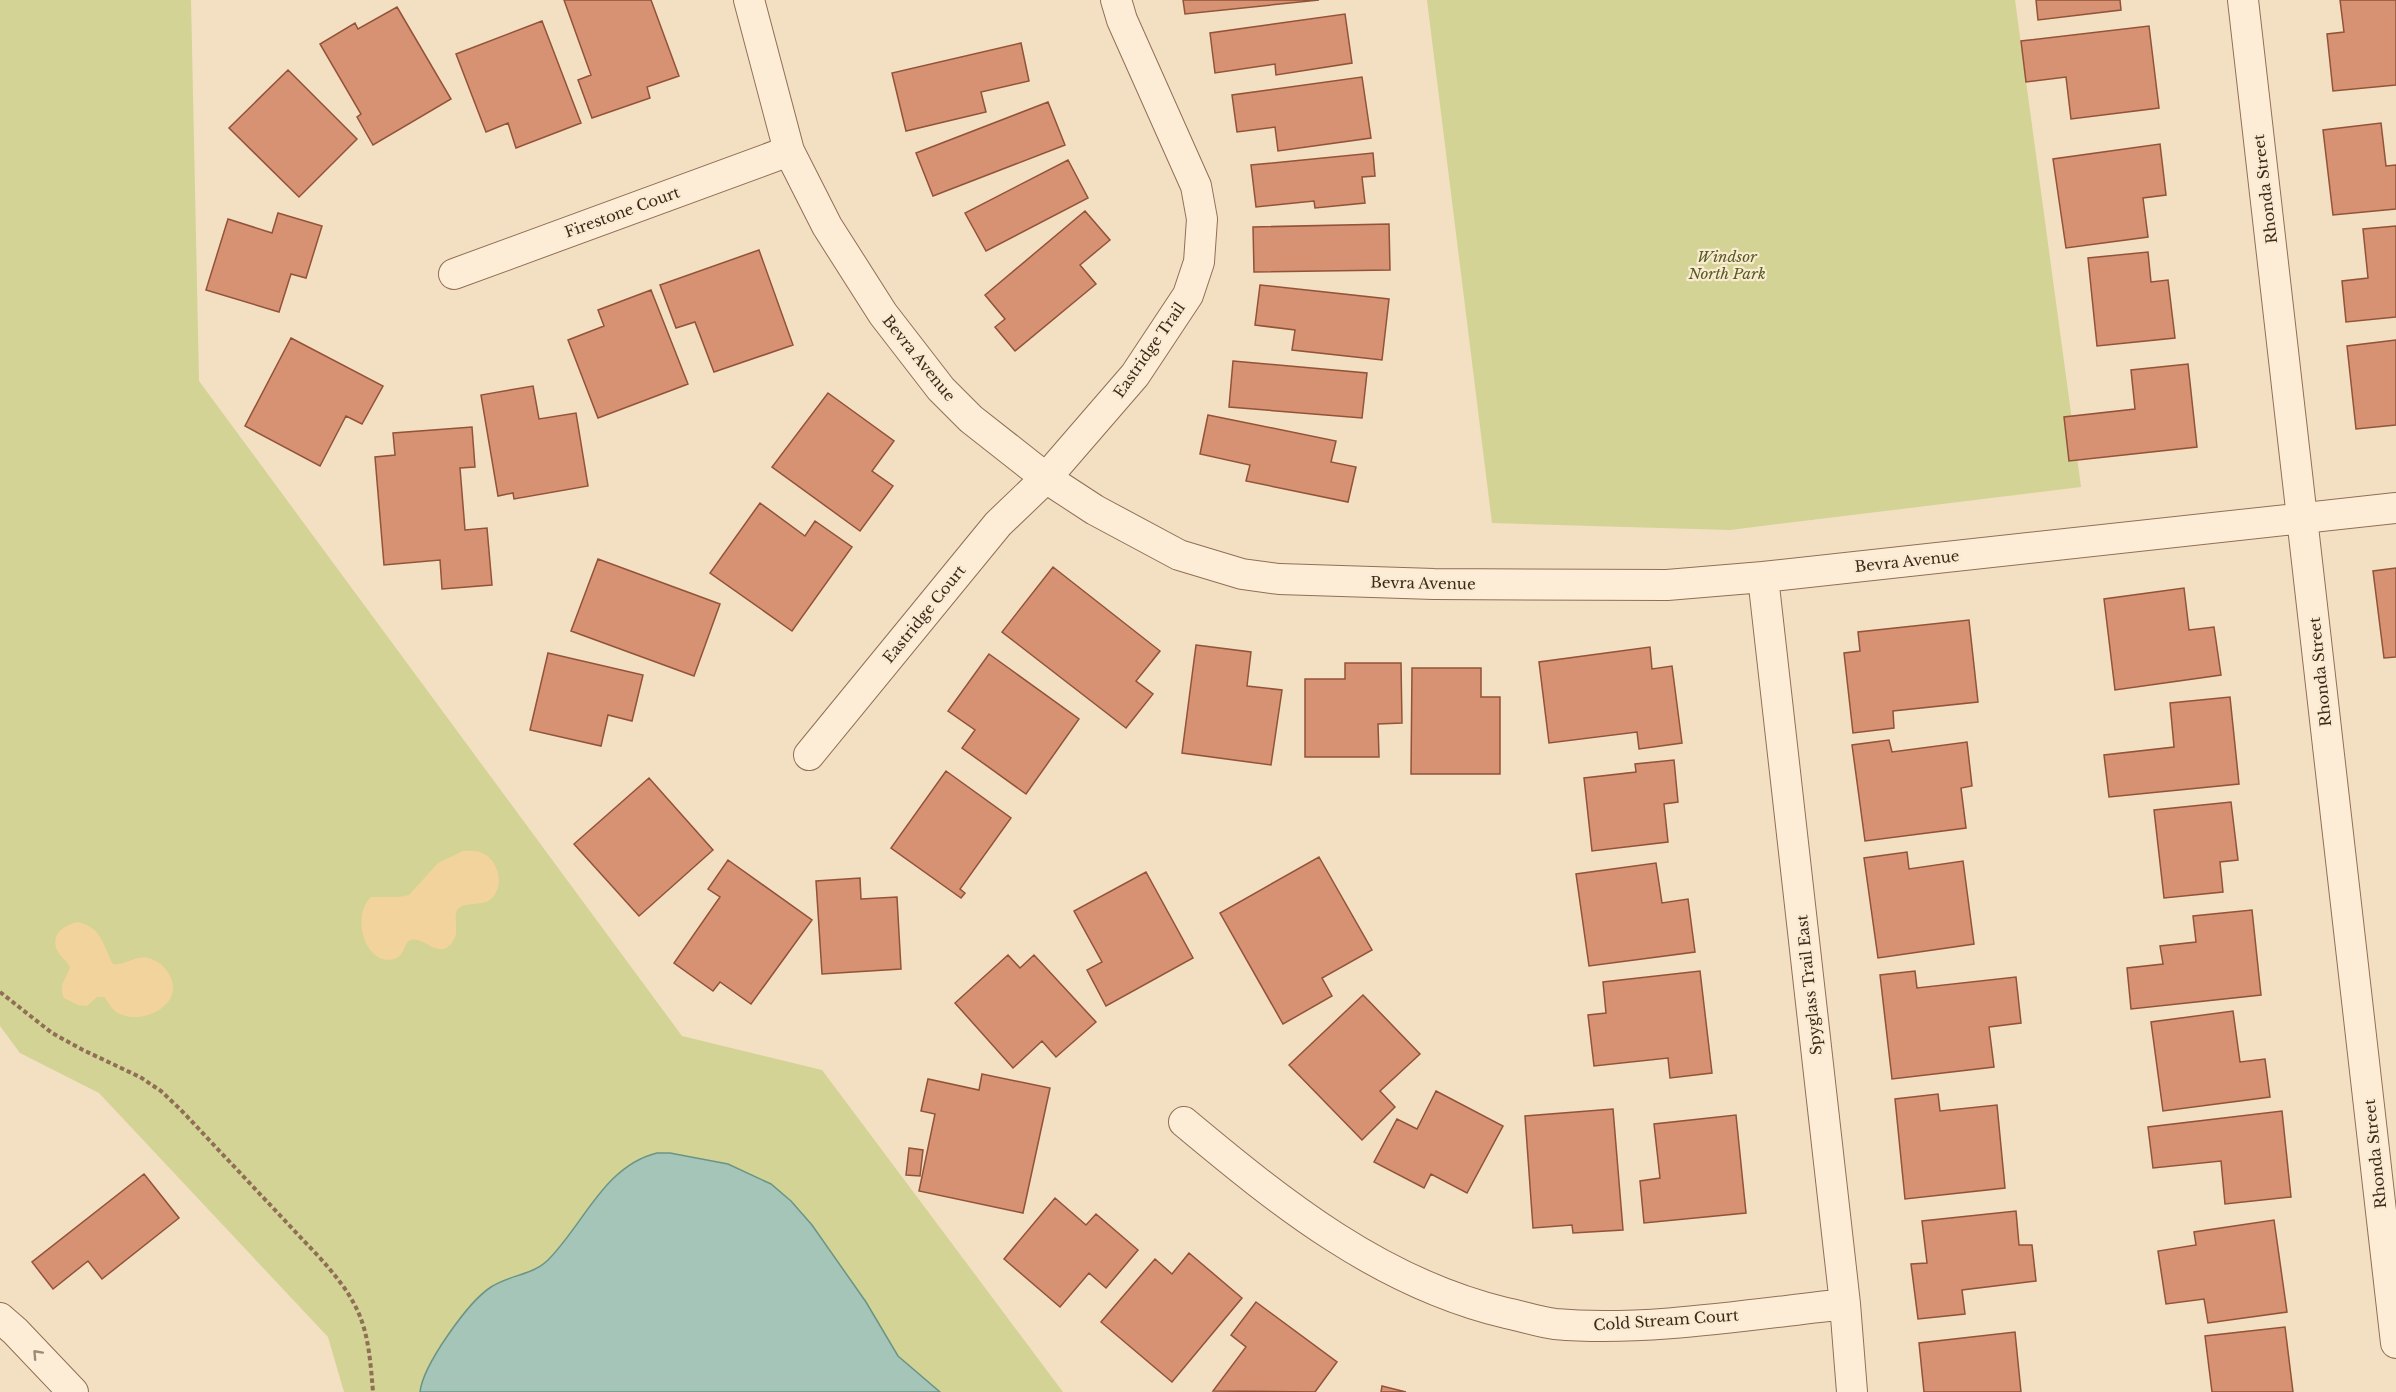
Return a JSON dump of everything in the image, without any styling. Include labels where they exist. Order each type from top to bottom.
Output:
[{"type":"street","name":"Bevra Avenue","points":[[749,0],[789,151],[834,236],[883,314],[941,389],[971,419],[1046,478],[1095,510],[1179,555],[1242,574],[1279,579],[1434,584],[1667,585],[1763,577],[2396,508]]},
{"type":"street","name":"Eastridge Trail","points":[[1046,478],[1135,375],[1188,295],[1199,262],[1202,219],[1196,186],[1122,20],[1116,0]]},
{"type":"street","name":"Rhonda Street","points":[[2243,0],[2396,1343]]},
{"type":"street","name":"Firestone Court","points":[[454,274],[789,151]]},
{"type":"street","name":"Eastridge Court","points":[[809,755],[998,524],[1046,478]]},
{"type":"street","name":"Spyglass Trail East","points":[[1763,577],[1845,1304],[1852,1392]]},
{"type":"street","name":"Cold Stream Court","points":[[1184,1122],[1266,1191],[1337,1239],[1413,1281],[1477,1306],[1553,1324],[1604,1326],[1663,1323],[1845,1304]]},
{"type":"street","points":[[0,1318],[73,1392]]},
{"type":"path","points":[[0,992],[52,1033],[140,1077],[161,1091],[339,1278],[355,1301],[365,1326],[373,1392]]},
{"type":"green space","points":[[0,0],[191,0],[199,381],[682,1036],[822,1070],[1063,1392],[344,1392],[328,1337],[99,1093],[20,1053],[0,1026]]},
{"type":"green space","name":"Windsor North Park","points":[[1427,0],[2015,0],[2081,487],[1730,530],[1492,523]]},
{"type":"sand","points":[[463,851],[480,852],[488,856],[496,866],[499,880],[496,893],[492,898],[484,903],[465,905],[457,910],[456,934],[448,947],[437,949],[421,941],[411,940],[408,941],[401,955],[394,959],[376,956],[364,939],[362,928],[362,916],[371,897],[409,895],[438,863]]},
{"type":"sand","points":[[78,922],[97,933],[113,964],[143,957],[161,964],[173,983],[172,994],[167,1003],[148,1015],[136,1017],[125,1016],[115,1011],[104,997],[97,997],[87,1006],[78,1005],[64,998],[62,985],[70,967],[58,952],[55,941],[59,932]]},
{"type":"shaded area","points":[[657,1153],[670,1153],[728,1164],[771,1184],[791,1201],[812,1225],[866,1302],[898,1356],[940,1392],[420,1392],[429,1366],[448,1335],[481,1295],[498,1283],[542,1265],[561,1246],[609,1183],[639,1160]]},
{"type":"building","points":[[564,0],[651,0],[679,76],[647,87],[650,98],[592,118],[578,80],[591,75]]},
{"type":"building","points":[[1183,0],[1319,0],[1185,14]]},
{"type":"building","points":[[2036,0],[2120,0],[2121,10],[2038,20]]},
{"type":"building","points":[[2340,0],[2396,0],[2396,85],[2333,91],[2327,34],[2344,32]]},
{"type":"building","points":[[397,7],[451,99],[373,145],[357,117],[361,114],[320,44],[355,23],[358,29]]},
{"type":"building","points":[[1345,14],[1352,63],[1276,75],[1275,64],[1215,73],[1210,33]]},
{"type":"building","points":[[542,21],[581,123],[516,148],[508,123],[486,132],[456,54]]},
{"type":"building","points":[[2149,26],[2159,108],[2071,119],[2066,77],[2026,82],[2021,41]]},
{"type":"building","points":[[1021,43],[1029,81],[981,92],[986,112],[906,131],[892,73]]},
{"type":"building","points":[[288,70],[357,139],[299,197],[229,128]]},
{"type":"building","points":[[1362,77],[1371,138],[1278,151],[1275,127],[1237,132],[1232,95]]},
{"type":"building","points":[[1048,102],[1065,145],[933,196],[916,153]]},
{"type":"building","points":[[2381,123],[2386,166],[2396,165],[2396,209],[2333,215],[2323,130]]},
{"type":"building","points":[[2160,144],[2166,195],[2143,198],[2148,237],[2066,248],[2053,159]]},
{"type":"building","points":[[1373,153],[1375,176],[1362,177],[1365,203],[1315,208],[1314,201],[1256,207],[1251,165]]},
{"type":"building","points":[[1068,160],[1088,198],[986,251],[965,213]]},
{"type":"building","points":[[1085,211],[1110,240],[1080,265],[1096,284],[1015,351],[995,327],[1005,319],[985,295]]},
{"type":"building","points":[[278,213],[322,226],[306,278],[291,274],[279,312],[206,290],[228,219],[272,233]]},
{"type":"building","points":[[1389,224],[1390,270],[1254,272],[1253,227]]},
{"type":"building","points":[[2396,226],[2396,317],[2346,322],[2342,281],[2368,278],[2363,229]]},
{"type":"building","points":[[759,250],[793,345],[714,372],[695,322],[676,328],[660,285]]},
{"type":"building","points":[[2148,252],[2151,282],[2168,280],[2175,338],[2097,346],[2088,258]]},
{"type":"building","points":[[1260,285],[1389,299],[1382,360],[1292,350],[1295,330],[1255,325]]},
{"type":"building","points":[[651,290],[688,384],[598,418],[568,340],[604,326],[598,310]]},
{"type":"building","points":[[291,338],[383,386],[362,424],[346,416],[320,466],[245,426]]},
{"type":"building","points":[[2396,340],[2396,425],[2356,429],[2347,346]]},
{"type":"building","points":[[1233,361],[1367,373],[1362,418],[1229,407]]},
{"type":"building","points":[[2188,364],[2197,447],[2069,461],[2064,417],[2135,409],[2131,370]]},
{"type":"building","points":[[533,386],[539,419],[576,413],[588,486],[514,499],[513,493],[498,496],[481,395]]},
{"type":"building","points":[[828,393],[894,441],[872,471],[893,486],[860,531],[772,467]]},
{"type":"building","points":[[1208,415],[1336,441],[1331,462],[1356,467],[1348,502],[1246,481],[1250,465],[1200,454]]},
{"type":"building","points":[[472,427],[475,467],[460,468],[465,530],[487,528],[492,585],[442,589],[440,560],[384,565],[375,457],[395,455],[393,433]]},
{"type":"building","points":[[760,503],[805,536],[815,521],[852,547],[792,631],[710,573]]},
{"type":"building","points":[[598,559],[720,604],[694,676],[571,631]]},
{"type":"building","points":[[1053,567],[1160,651],[1136,681],[1153,694],[1126,728],[1002,632]]},
{"type":"building","points":[[2396,568],[2396,657],[2384,658],[2373,571]]},
{"type":"building","points":[[2184,588],[2189,630],[2214,627],[2221,675],[2115,690],[2104,599]]},
{"type":"building","points":[[1969,620],[1978,702],[1893,711],[1894,728],[1853,733],[1844,653],[1860,651],[1858,632]]},
{"type":"building","points":[[1196,645],[1251,652],[1247,686],[1282,690],[1271,765],[1182,753]]},
{"type":"building","points":[[1650,647],[1652,669],[1672,666],[1682,743],[1639,749],[1637,732],[1549,743],[1539,662]]},
{"type":"building","points":[[548,653],[643,675],[632,721],[608,715],[601,746],[530,730]]},
{"type":"building","points":[[989,654],[1079,719],[1026,794],[962,748],[975,730],[948,711]]},
{"type":"building","points":[[1345,663],[1401,663],[1402,723],[1378,724],[1379,757],[1305,757],[1305,679],[1345,679]]},
{"type":"building","points":[[1412,668],[1481,668],[1481,697],[1500,697],[1500,774],[1411,774]]},
{"type":"building","points":[[2230,697],[2239,784],[2109,797],[2104,755],[2174,747],[2170,703]]},
{"type":"building","points":[[1889,740],[1892,752],[1967,742],[1972,786],[1961,788],[1966,828],[1865,841],[1852,745]]},
{"type":"building","points":[[1674,760],[1678,802],[1664,804],[1668,842],[1592,851],[1584,778],[1636,772],[1635,764]]},
{"type":"building","points":[[946,771],[1011,818],[960,889],[965,893],[961,898],[891,848]]},
{"type":"building","points":[[649,778],[713,850],[639,916],[574,844]]},
{"type":"building","points":[[2231,802],[2238,860],[2220,862],[2223,892],[2164,898],[2154,810]]},
{"type":"building","points":[[1907,852],[1909,869],[1963,861],[1974,944],[1878,958],[1864,858]]},
{"type":"building","points":[[1319,857],[1372,950],[1322,978],[1332,996],[1283,1024],[1220,913]]},
{"type":"building","points":[[728,860],[812,920],[751,1004],[720,982],[713,991],[674,963],[720,897],[708,889]]},
{"type":"building","points":[[1656,863],[1662,903],[1688,899],[1695,952],[1589,966],[1576,874]]},
{"type":"building","points":[[1146,872],[1193,958],[1106,1006],[1087,970],[1102,962],[1074,911]]},
{"type":"building","points":[[860,878],[861,899],[897,897],[901,969],[822,974],[816,881]]},
{"type":"building","points":[[2252,910],[2261,995],[2131,1009],[2127,968],[2163,964],[2160,946],[2196,942],[2193,916]]},
{"type":"building","points":[[1008,955],[1020,968],[1034,955],[1096,1022],[1056,1057],[1042,1041],[1013,1068],[955,1003]]},
{"type":"building","points":[[1700,971],[1712,1073],[1670,1078],[1668,1058],[1594,1066],[1588,1015],[1606,1013],[1603,982]]},
{"type":"building","points":[[1915,971],[1917,988],[2016,977],[2021,1023],[1989,1027],[1994,1067],[1892,1079],[1880,975]]},
{"type":"building","points":[[1363,995],[1420,1054],[1380,1091],[1395,1107],[1362,1140],[1289,1065]]},
{"type":"building","points":[[2233,1011],[2240,1062],[2265,1059],[2270,1097],[2163,1111],[2151,1022]]},
{"type":"building","points":[[982,1074],[1050,1088],[1023,1213],[919,1191],[935,1114],[921,1111],[928,1079],[979,1090]]},
{"type":"building","points":[[1436,1091],[1503,1126],[1467,1193],[1431,1174],[1424,1188],[1374,1162],[1397,1119],[1417,1129]]},
{"type":"building","points":[[1938,1094],[1940,1111],[1997,1105],[2005,1188],[1905,1199],[1895,1099]]},
{"type":"building","points":[[1613,1109],[1623,1230],[1573,1233],[1572,1225],[1533,1228],[1525,1116]]},
{"type":"building","points":[[2282,1111],[2291,1197],[2225,1204],[2221,1161],[2153,1168],[2148,1127]]},
{"type":"building","points":[[1736,1115],[1746,1213],[1644,1223],[1640,1181],[1660,1178],[1654,1124]]},
{"type":"building","points":[[909,1148],[923,1150],[920,1176],[906,1175]]},
{"type":"building","points":[[144,1174],[179,1218],[102,1279],[88,1261],[53,1289],[32,1262]]},
{"type":"building","points":[[1055,1198],[1086,1225],[1096,1214],[1138,1250],[1106,1288],[1089,1273],[1060,1307],[1004,1259]]},
{"type":"building","points":[[2016,1211],[2019,1245],[2032,1245],[2036,1281],[1962,1290],[1965,1314],[1918,1319],[1911,1264],[1927,1263],[1922,1221]]},
{"type":"building","points":[[2274,1220],[2287,1312],[2208,1323],[2204,1299],[2166,1304],[2158,1251],[2196,1245],[2194,1232]]},
{"type":"building","points":[[1189,1253],[1242,1298],[1172,1382],[1101,1322],[1155,1259],[1172,1274]]},
{"type":"building","points":[[1256,1302],[1337,1362],[1315,1392],[1213,1391],[1246,1347],[1231,1335]]},
{"type":"building","points":[[2285,1327],[2293,1392],[2212,1392],[2205,1336]]},
{"type":"building","points":[[2015,1332],[2021,1392],[1924,1392],[1919,1343]]},
{"type":"building","points":[[1382,1386],[1406,1392],[1381,1392]]}]
